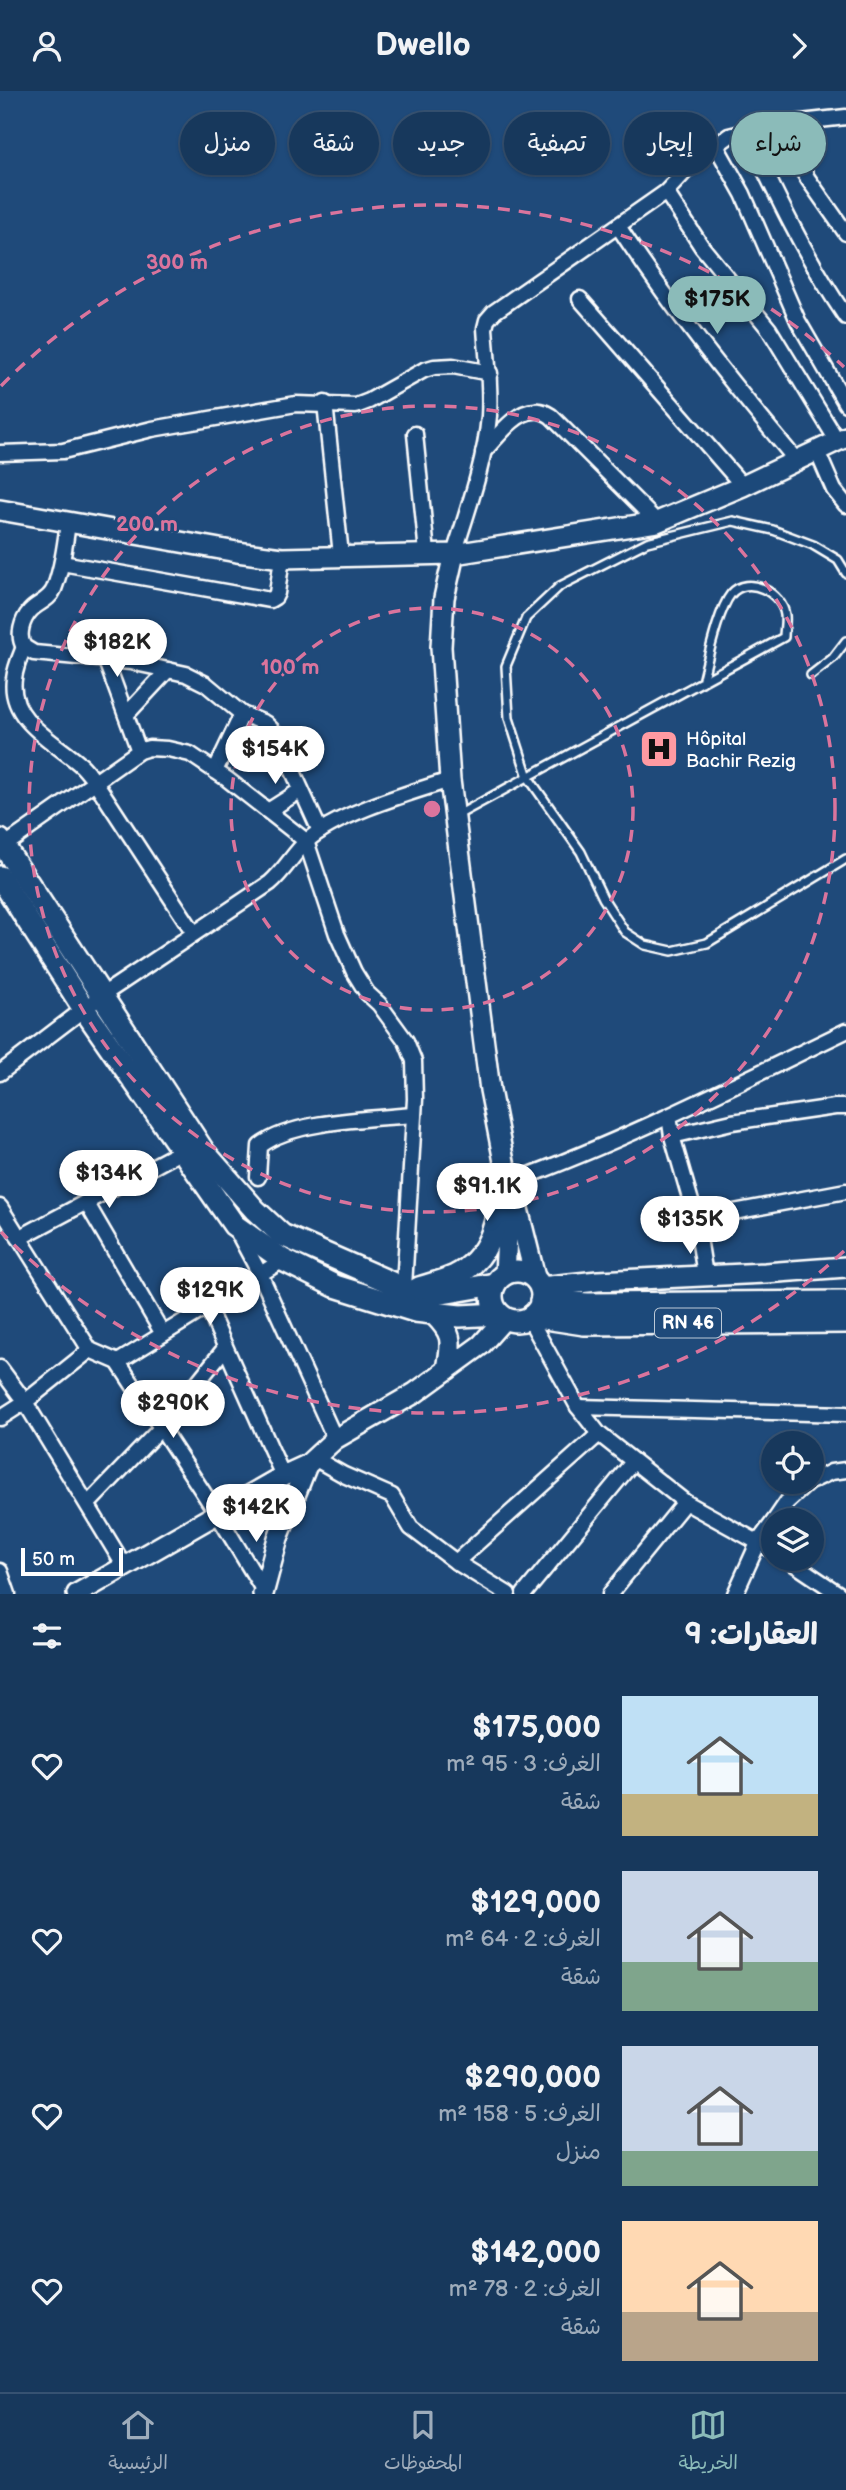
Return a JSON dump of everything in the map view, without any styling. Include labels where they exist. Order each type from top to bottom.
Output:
[{"type":"main road","points":[[0,510],[282,558],[454,554],[657,521],[743,486],[842,439]]},
{"type":"main road","points":[[454,554],[444,598],[441,647],[450,779],[490,1090],[536,1301]]},
{"type":"main road","points":[[2,843],[92,1003],[182,1151],[234,1225],[283,1260],[335,1286],[415,1311],[434,1315],[502,1316],[517,1321],[536,1301],[598,1281],[846,1267]]},
{"type":"main road","points":[[0,877],[204,1152],[255,1210],[282,1235],[407,1289],[437,1294],[518,1272],[531,1276],[536,1301]]},
{"type":"main road","points":[[502,1316],[492,1300],[500,1279],[507,1235],[508,1177]]},
{"type":"main road","points":[[407,1289],[457,1275],[483,1254],[494,1233],[508,1177]]},
{"type":"main road","name":"RN 46","points":[[536,1301],[588,1304],[846,1302]]},
{"type":"main road","name":"RN 46","points":[[536,1301],[584,1324],[846,1322]]},
{"type":"main road","points":[[434,1315],[447,1328],[450,1343],[447,1370]]},
{"type":"main road","points":[[77,1594],[310,1461],[335,1439],[415,1393],[481,1345],[502,1316]]},
{"type":"main road","points":[[263,1593],[278,1538],[310,1461]]},
{"type":"street","points":[[826,119],[846,117]]},
{"type":"street","points":[[717,148],[743,194],[798,321],[846,404]]},
{"type":"street","points":[[454,554],[483,452],[489,418],[487,320],[532,283],[666,192],[683,175]]},
{"type":"street","points":[[767,175],[793,229],[846,317]]},
{"type":"street","points":[[805,175],[846,233]]},
{"type":"street","points":[[666,192],[702,247],[769,329],[842,439]]},
{"type":"street","points":[[618,226],[713,360],[796,460]]},
{"type":"street","points":[[580,299],[743,486]]},
{"type":"street","points":[[0,453],[63,451],[152,429],[296,404],[362,404],[434,367],[453,366],[490,373]]},
{"type":"street","points":[[325,403],[341,555]]},
{"type":"street","points":[[483,452],[516,419],[532,410],[540,411],[551,416],[657,521]]},
{"type":"street","points":[[415,434],[427,553]]},
{"type":"street","points":[[817,451],[834,490],[846,505]]},
{"type":"street","points":[[68,523],[62,563],[51,596],[29,611],[20,634],[24,647],[13,681],[18,703],[32,726],[83,767],[96,783],[194,933]]},
{"type":"street","points":[[62,563],[270,600],[277,593],[282,558]]},
{"type":"street","points":[[24,647],[34,653],[131,662],[186,674],[206,684],[242,714],[265,723],[276,734],[320,831]]},
{"type":"street","points":[[106,661],[139,751]]},
{"type":"street","points":[[126,715],[168,670]]},
{"type":"street","points":[[215,771],[242,714]]},
{"type":"street","points":[[2,843],[96,783],[139,751],[149,748],[190,754],[306,841],[337,934],[354,971],[367,993],[379,1004],[406,1041],[414,1062],[407,1289]]},
{"type":"street","points":[[0,1073],[92,1003],[271,883],[306,841],[320,831],[396,798],[450,779]]},
{"type":"street","points":[[268,811],[301,790]]},
{"type":"street","points":[[508,1177],[577,1157],[846,1031]]},
{"type":"street","points":[[672,1136],[732,1122],[846,1107]]},
{"type":"street","points":[[258,1177],[260,1146],[270,1139],[319,1125],[414,1115]]},
{"type":"street","points":[[669,1116],[672,1136],[696,1219],[705,1275]]},
{"type":"street","points":[[19,1238],[182,1151]]},
{"type":"street","points":[[696,1219],[846,1191]]},
{"type":"street","points":[[86,1202],[163,1335]]},
{"type":"street","points":[[0,1207],[90,1350],[118,1362],[218,1515],[263,1593]]},
{"type":"street","points":[[234,1225],[260,1274],[335,1439]]},
{"type":"street","points":[[118,1362],[283,1260]]},
{"type":"street","points":[[536,1301],[578,1407],[599,1434],[685,1502],[759,1541]]},
{"type":"street","points":[[208,1308],[283,1476]]},
{"type":"street","points":[[88,1504],[161,1428],[225,1348]]},
{"type":"street","points":[[0,1418],[25,1402],[90,1350]]},
{"type":"street","points":[[0,1368],[25,1402],[125,1567]]},
{"type":"street","points":[[578,1407],[846,1414]]},
{"type":"street","points":[[456,1562],[599,1434]]},
{"type":"street","points":[[310,1461],[393,1496],[411,1528],[456,1562],[508,1594]]},
{"type":"street","points":[[524,1594],[633,1462]]},
{"type":"street","points":[[824,1476],[846,1471]]},
{"type":"street","points":[[784,1508],[797,1494]]},
{"type":"street","points":[[610,1594],[685,1502]]},
{"type":"street","points":[[735,1594],[761,1538]]},
{"type":"street","points":[[0,1571],[8,1594]]},
{"type":"street","points":[[804,1571],[839,1594]]},
{"type":"lane","points":[[846,573],[838,560],[813,545],[774,530],[733,521],[647,542],[559,586],[526,618],[506,666],[509,718],[528,777],[581,852],[603,898],[625,932],[645,945],[672,951],[707,943],[846,859]]},
{"type":"lane","points":[[455,816],[784,637],[785,615],[779,601],[764,588],[746,586],[733,591],[724,604],[702,681]]},
{"type":"lane","points":[[811,675],[833,658],[846,642]]},
{"type":"place","name":"Hôpital Bachir Rezig","points":[[659,749]]}]
